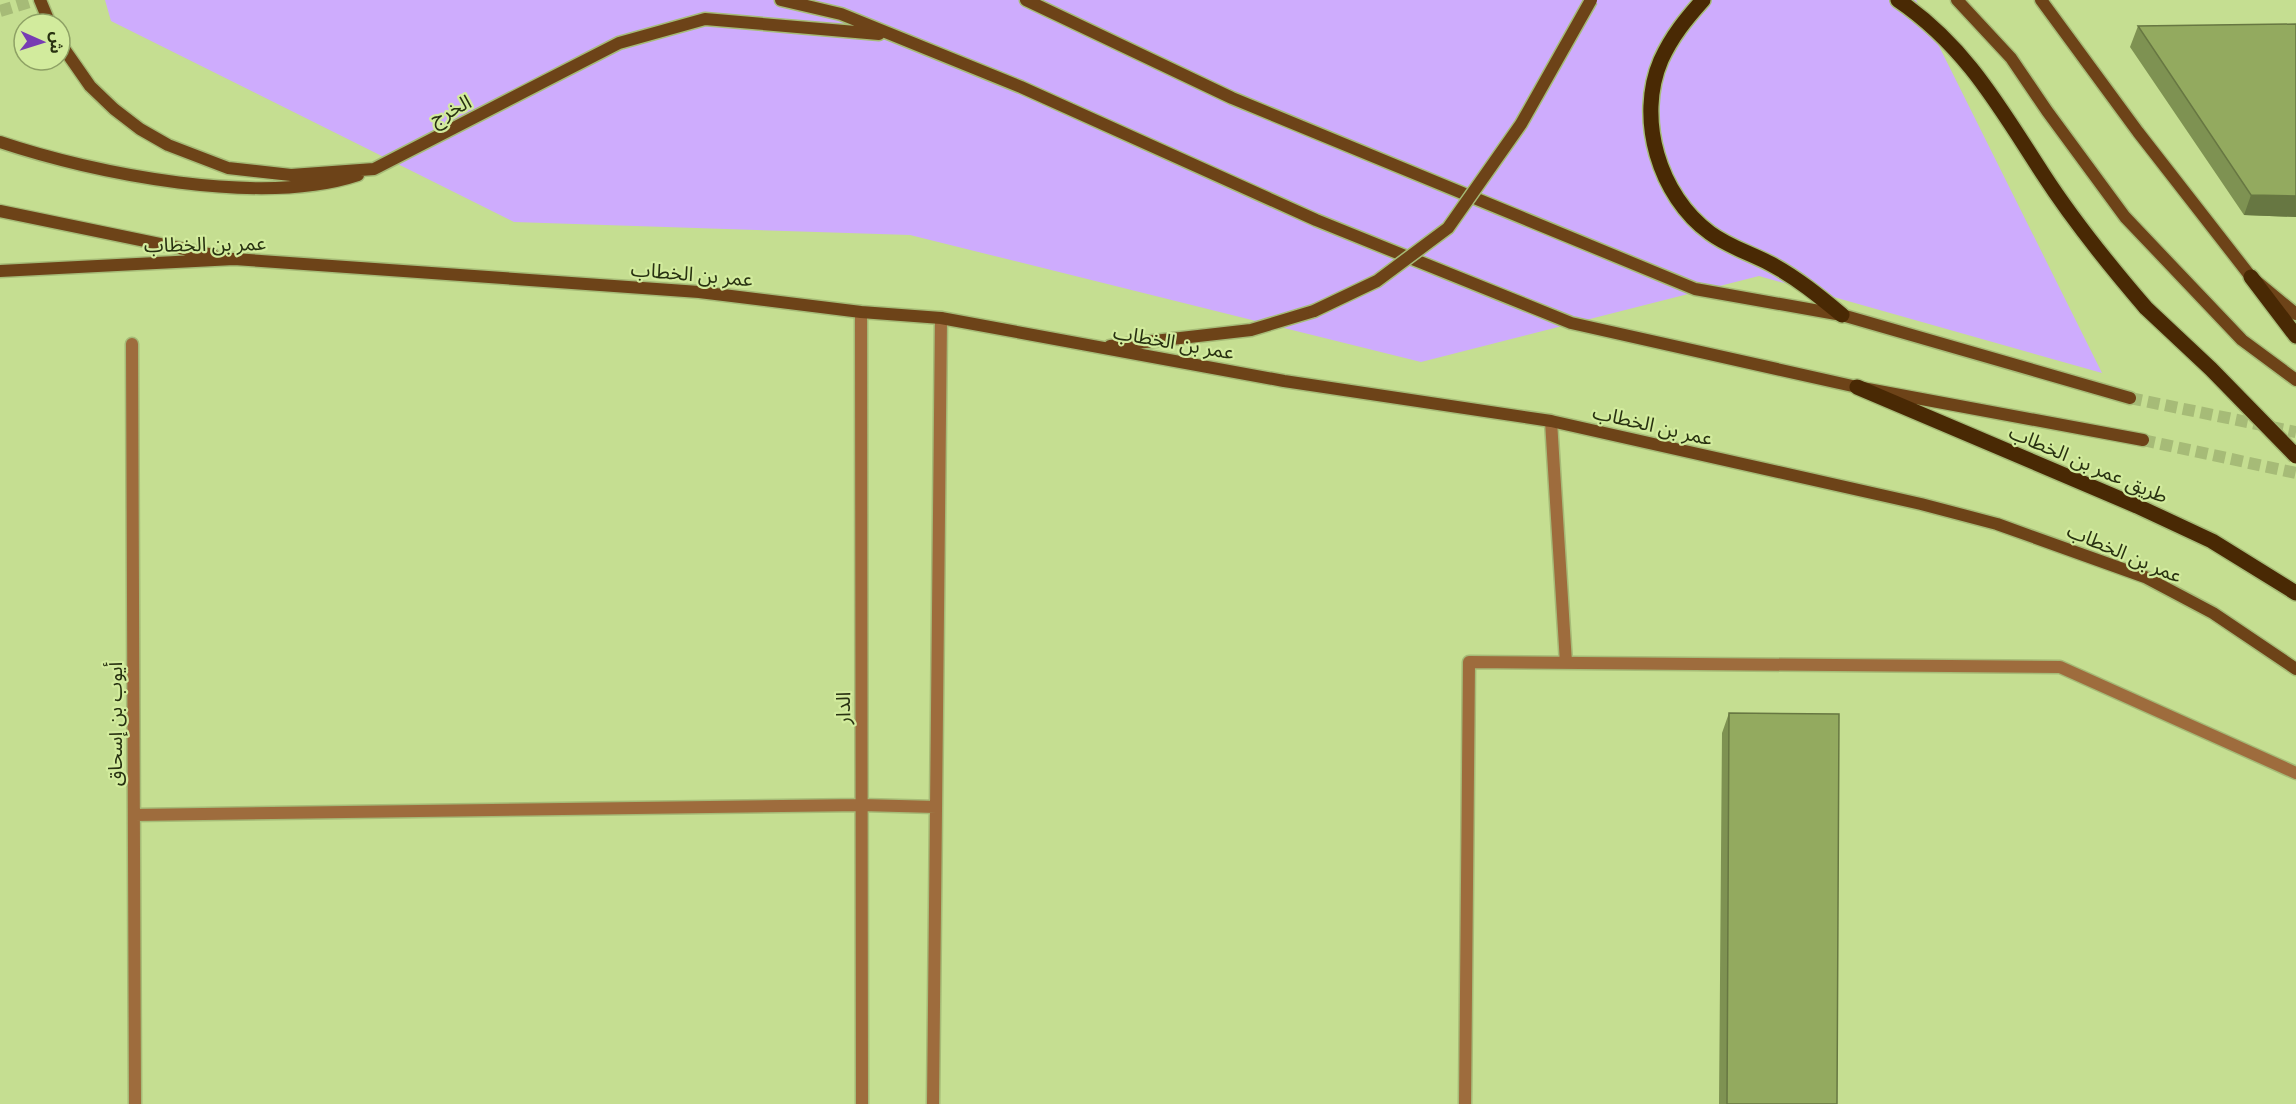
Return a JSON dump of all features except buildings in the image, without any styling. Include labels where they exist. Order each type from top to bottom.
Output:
[{"type":"main road","points":[[781,0],[841,14],[1021,87],[1316,220],[1571,323],[1857,387],[2143,440]]},
{"type":"main road","points":[[1026,0],[1232,98],[1695,289],[1842,315],[2130,398]]},
{"type":"main road","points":[[1096,347],[1251,330],[1314,311],[1377,281],[1448,228],[1521,124],[1591,0]]},
{"type":"main road","points":[[1703,0],[1678,28],[1660,61],[1652,98],[1653,136],[1663,173],[1682,206],[1709,233],[1794,278],[1842,315]]},
{"type":"main road","points":[[1898,0],[1942,35],[1968,63],[1992,94],[2075,221],[2146,308],[2296,456]]},
{"type":"main road","points":[[1957,0],[2011,58],[2125,217],[2242,340],[2296,380]]},
{"type":"main road","points":[[2042,0],[2145,141],[2296,336]]},
{"type":"main road","name":"الخرج","points":[[72,60],[90,86],[140,129],[197,158],[259,173],[291,175],[374,170],[619,43],[705,19],[892,35]]},
{"type":"main road","points":[[0,142],[92,167],[206,184],[285,188],[311,186],[374,170]]},
{"type":"main road","points":[[0,211],[234,259]]},
{"type":"main road","name":"عمر بن الخطاب","points":[[0,272],[234,259],[699,292],[861,312],[941,318],[1284,381],[1551,421],[1920,504],[1997,524],[2145,578],[2214,613],[2296,669]]},
{"type":"main road","points":[[2251,277],[2296,314]]},
{"type":"main road","name":"طريق عمر بن الخطاب","points":[[1857,387],[2190,531],[2211,541],[2296,593]]},
{"type":"street","name":"الدار","points":[[861,312],[862,1104]]},
{"type":"street","points":[[933,1104],[941,318]]},
{"type":"street","name":"أيوب بن إسحاق","points":[[132,344],[135,1104]]},
{"type":"street","points":[[1551,421],[1566,663]]},
{"type":"street","points":[[1465,1104],[1469,662],[2060,667],[2296,773]]},
{"type":"street","points":[[134,815],[862,805],[936,807]]},
{"type":"shaded area","points":[[105,0],[1916,0],[2102,373],[1759,276],[1421,362],[910,235],[514,222],[111,21]]},
{"type":"tunnel","points":[[0,11],[36,0]]},
{"type":"tunnel","points":[[2130,398],[2296,432]]},
{"type":"tunnel","points":[[2143,440],[2296,473]]}]
